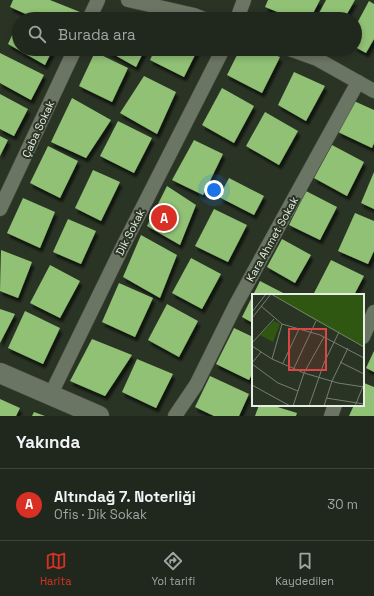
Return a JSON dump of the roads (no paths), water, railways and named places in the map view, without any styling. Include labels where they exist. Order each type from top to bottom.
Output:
[{"type":"main road","points":[[0,373],[99,416]]},
{"type":"street","points":[[92,12],[98,0]]},
{"type":"street","points":[[128,0],[181,12]]},
{"type":"street","points":[[240,12],[244,0]]},
{"type":"street","name":"Çaba Sokak","points":[[0,209],[72,56]]},
{"type":"street","name":"Dik Sokak","points":[[50,396],[123,246],[219,56]]},
{"type":"street","points":[[309,56],[317,59],[374,91]]},
{"type":"street","name":"Kara Ahmet Sokak","points":[[175,416],[196,385],[236,306],[358,82]]},
{"type":"street","points":[[364,335],[374,312]]},
{"type":"street","points":[[331,416],[335,406]]},
{"type":"place","name":"Altındağ 7. Noterliği","points":[[164,218]]}]
